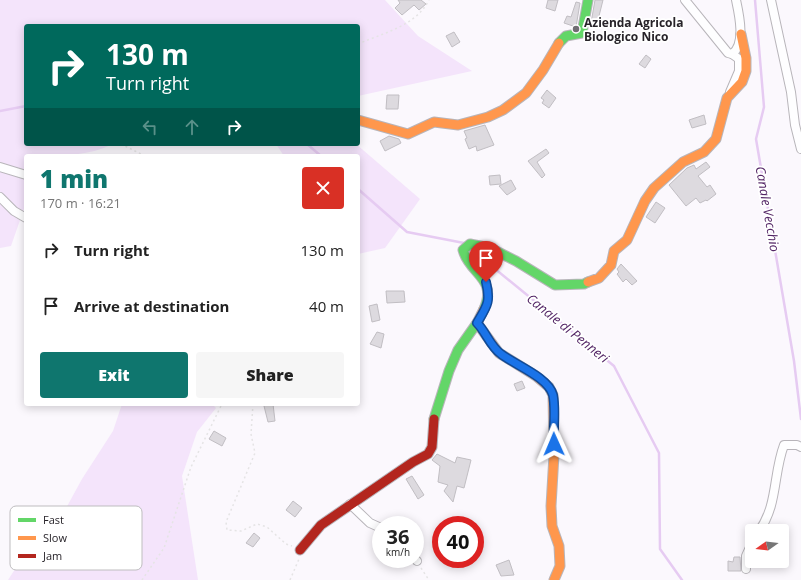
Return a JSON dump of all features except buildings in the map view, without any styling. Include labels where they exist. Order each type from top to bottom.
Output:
[{"type":"street","points":[[360,121],[408,134],[414,133],[431,123],[439,122],[457,125],[488,119],[528,92],[543,71],[560,41],[566,36],[582,33],[588,0]]},
{"type":"street","points":[[300,550],[321,525],[350,504],[428,454],[432,447],[434,417],[448,371],[458,350],[488,304],[489,295],[486,282],[481,274],[464,256],[463,250],[470,244],[490,248],[503,254],[555,285],[584,284],[599,278],[611,265],[614,251],[626,240],[645,201],[654,188],[683,162],[704,152],[712,145],[716,139],[726,98],[730,92],[740,64],[739,59],[732,54],[728,54],[685,0]]},
{"type":"street","points":[[730,92],[741,84],[748,69],[736,0]]},
{"type":"street","points":[[771,0],[791,92],[795,125],[801,149]]},
{"type":"street","points":[[732,54],[735,51],[741,34]]},
{"type":"street","points":[[0,166],[24,174]]},
{"type":"street","points":[[0,197],[14,211],[24,217]]},
{"type":"street","points":[[477,323],[493,347],[549,387],[553,395],[554,455],[551,506],[552,526],[559,546],[560,566],[554,580]]},
{"type":"street","points":[[764,524],[769,516],[774,497],[781,454],[784,445],[797,445],[801,447]]},
{"type":"street","points":[[350,504],[372,524]]},
{"type":"path","points":[[360,43],[408,23],[420,14],[429,0]]},
{"type":"path","points":[[126,146],[141,154]]},
{"type":"path","points":[[142,580],[164,548],[191,467],[221,406]]},
{"type":"path","points":[[253,406],[251,434],[255,453],[226,522],[227,530],[241,531],[257,524],[267,527],[286,544],[300,550],[299,562],[290,580]]},
{"type":"path","points":[[421,568],[429,580]]},
{"type":"shaded area","points":[[0,0],[385,0],[418,36],[472,71],[360,96],[360,24],[24,24],[24,146],[108,146],[82,154],[24,154],[24,209],[11,246],[0,248]]},
{"type":"shaded area","points":[[277,146],[358,146],[420,199],[385,248],[360,254],[360,154],[283,154]]},
{"type":"shaded area","points":[[121,406],[214,406],[216,408],[197,432],[182,476],[198,580],[8,580],[14,570],[142,570],[142,506],[67,506],[82,479],[113,431]]},
{"type":"waterway","name":"Canale Vecchio","points":[[755,0],[764,107],[756,139],[794,361],[801,419]]},
{"type":"waterway","name":"Canale di Penneri","points":[[0,111],[24,106]]},
{"type":"waterway","name":"Canale di Penneri","points":[[309,146],[319,154]]},
{"type":"waterway","name":"Canale di Penneri","points":[[360,191],[407,232],[464,243]]},
{"type":"waterway","name":"Canale di Penneri","points":[[472,250],[614,366],[659,453],[660,549],[682,580]]},
{"type":"traffic: fast","points":[[559,43],[566,36],[582,33],[588,0]]},
{"type":"traffic: fast","points":[[484,309],[487,299],[485,284],[482,278],[472,267],[463,250],[470,244],[490,248],[516,261],[555,285],[584,284],[588,282]]},
{"type":"traffic: fast","points":[[434,419],[449,371],[458,350],[477,323]]},
{"type":"traffic: slow","points":[[588,282],[599,278],[611,265],[614,251],[627,240],[645,201],[654,188],[683,162],[704,152],[716,139],[727,98],[742,82],[746,71],[746,58],[741,34]]},
{"type":"traffic: slow","points":[[360,121],[408,134],[434,122],[458,125],[488,117],[503,110],[526,93],[543,70],[559,43]]},
{"type":"traffic: slow","points":[[484,309],[477,323],[499,353],[536,376],[549,387],[553,395],[554,455],[551,506],[552,526],[559,546],[560,566],[554,580]]},
{"type":"traffic: jam","points":[[300,550],[321,525],[413,462],[428,454],[432,447],[434,419]]},
{"type":"place","name":"Azienda Agricola Biologico Nico","points":[[576,29]]},
{"type":"route","points":[[486,282],[489,295],[488,304],[477,323],[493,347],[549,387],[553,395],[554,444]]}]
